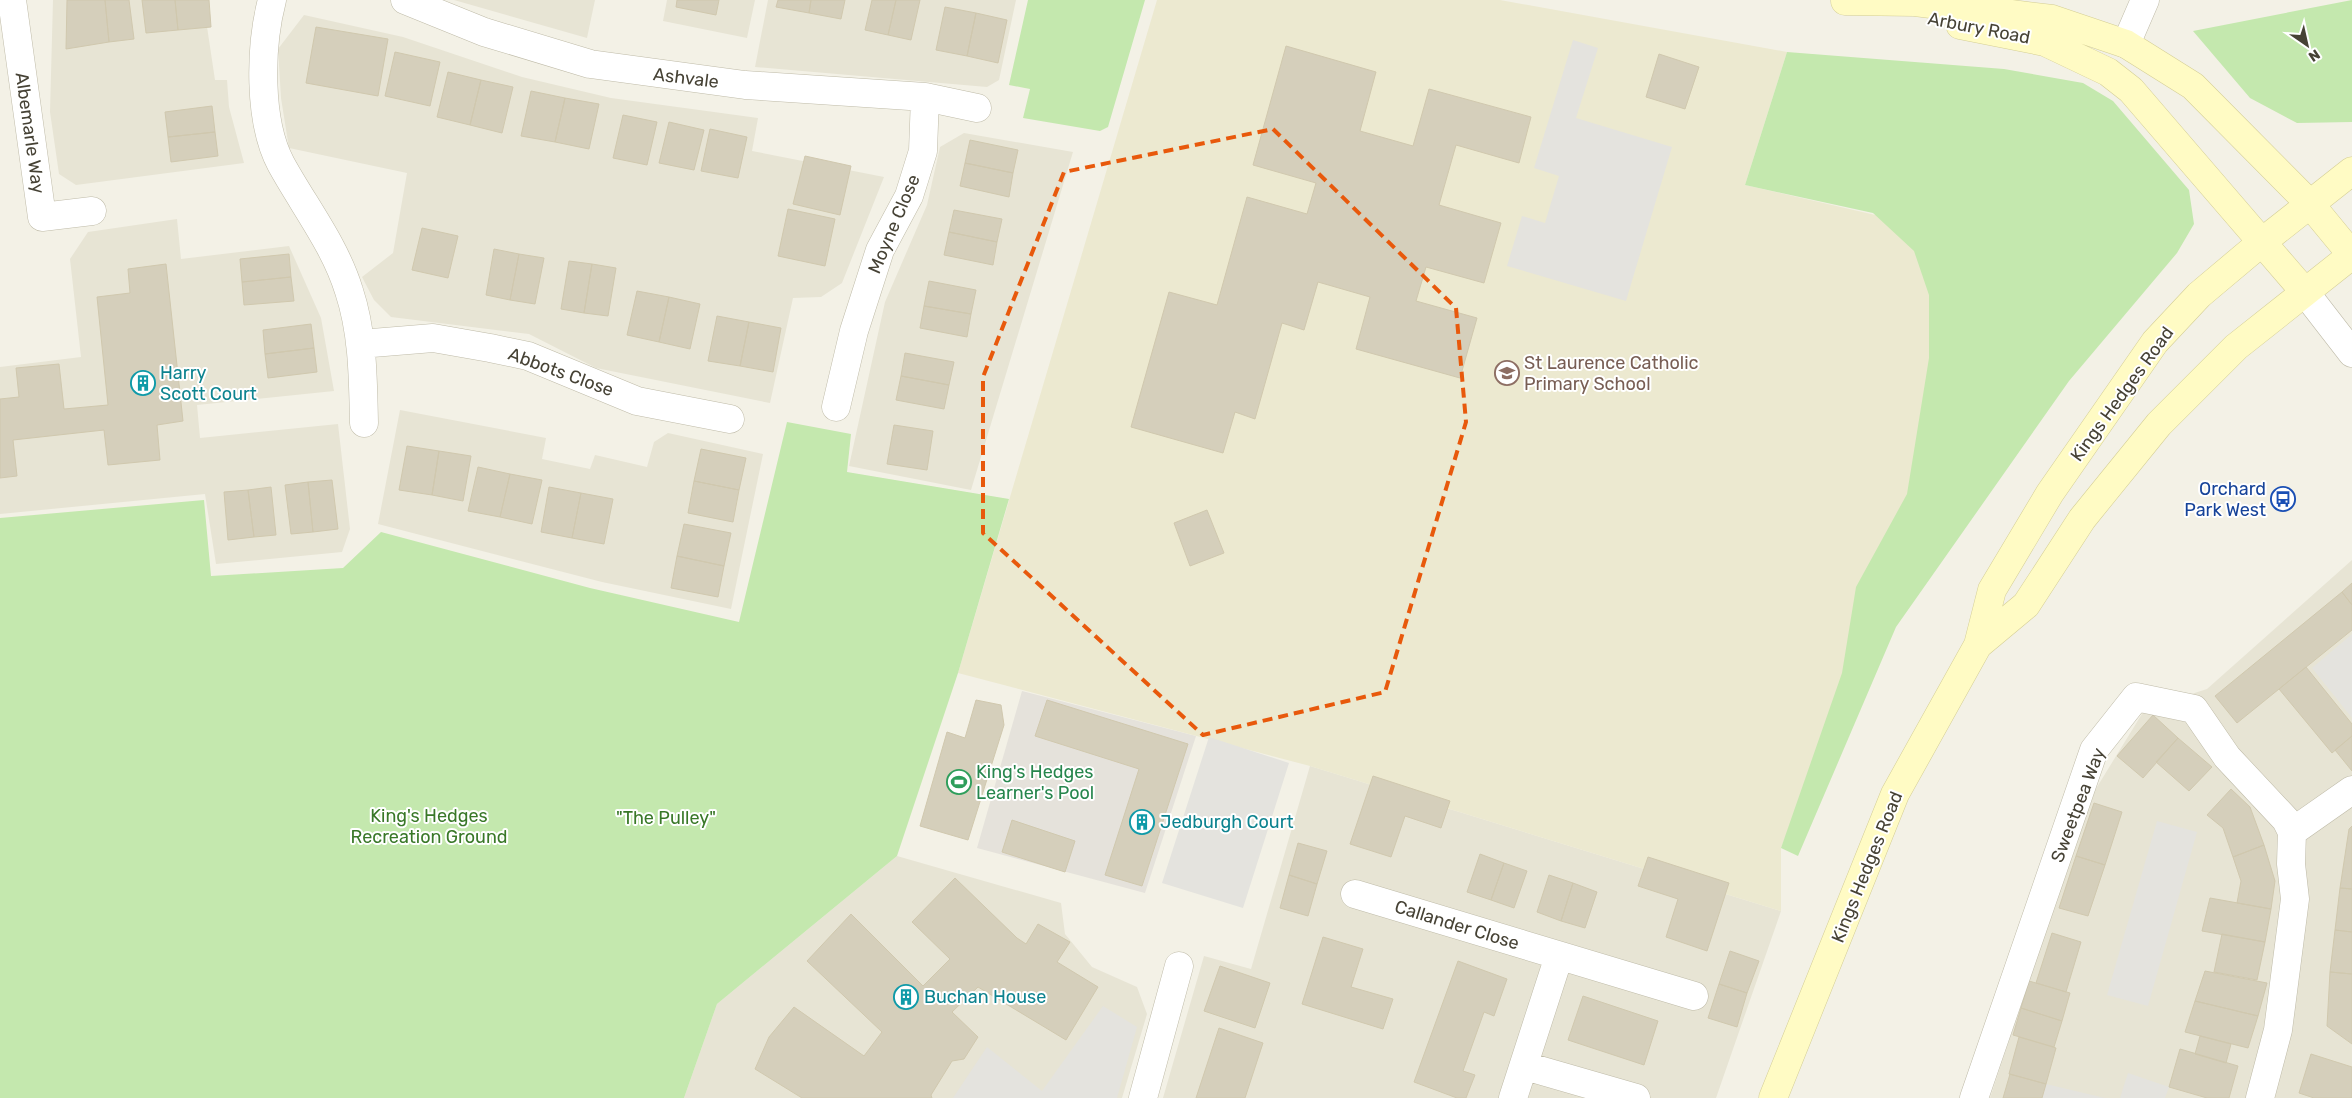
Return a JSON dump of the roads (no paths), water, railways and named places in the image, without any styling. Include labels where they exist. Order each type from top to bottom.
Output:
[{"type":"street","name":"Albemarle Way","points":[[12,0],[42,217],[92,211]]},
{"type":"street","points":[[272,0],[263,44],[264,90],[272,139],[280,162],[329,247],[349,291],[360,344],[364,423]]},
{"type":"street","name":"Ashvale","points":[[405,0],[484,32],[590,64],[745,85],[924,97],[977,108]]},
{"type":"street","name":"Arbury Road","points":[[1841,0],[1915,2],[2052,20],[2126,44],[2193,86],[2310,204],[2352,255]]},
{"type":"street","name":"Arbury Road","points":[[1841,0],[2046,42],[2108,72],[2132,90],[2304,291]]},
{"type":"street","points":[[2108,72],[2126,44],[2145,0]]},
{"type":"street","name":"Moyne Close","points":[[836,407],[854,331],[880,250],[909,196],[923,151],[924,97]]},
{"type":"street","name":"Kings Hedges Road","points":[[1773,1098],[1895,794],[1978,645],[1992,590],[2050,493],[2155,342],[2200,295],[2262,242],[2352,171]]},
{"type":"street","name":"Kings Hedges Road","points":[[1978,645],[2026,605],[2082,519],[2159,424],[2236,347],[2304,291],[2352,255]]},
{"type":"street","points":[[2304,291],[2352,353]]},
{"type":"street","name":"Abbots Close","points":[[360,344],[433,338],[490,348],[528,356],[637,401],[730,419]]},
{"type":"street","name":"Sweetpea Way","points":[[1974,1098],[2094,750],[2136,696],[2194,709],[2227,757],[2286,820],[2292,832]]},
{"type":"street","points":[[2260,1098],[2278,1030],[2295,899],[2291,864],[2292,832],[2352,790]]},
{"type":"street","name":"Callander Close","points":[[1355,894],[1694,996]]},
{"type":"street","points":[[1513,1098],[1525,1066],[1559,956]]},
{"type":"street","points":[[1143,1098],[1179,966]]},
{"type":"street","points":[[1525,1066],[1636,1098]]},
{"type":"place","name":"St Laurence Catholic Primary School","points":[[1507,373]]},
{"type":"place","name":"Harry Scott Court","points":[[143,383]]},
{"type":"place","name":"Orchard Park West","points":[[2283,499]]},
{"type":"place","name":"King's Hedges Learner's Pool","points":[[959,782]]},
{"type":"place","name":"Jedburgh Court","points":[[1142,822]]},
{"type":"place","name":"Buchan House","points":[[906,997]]},
{"type":"park label","name":"\"The Pulley\"","points":[[666,818]]},
{"type":"park label","name":"King's Hedges Recreation Ground","points":[[429,826]]}]
